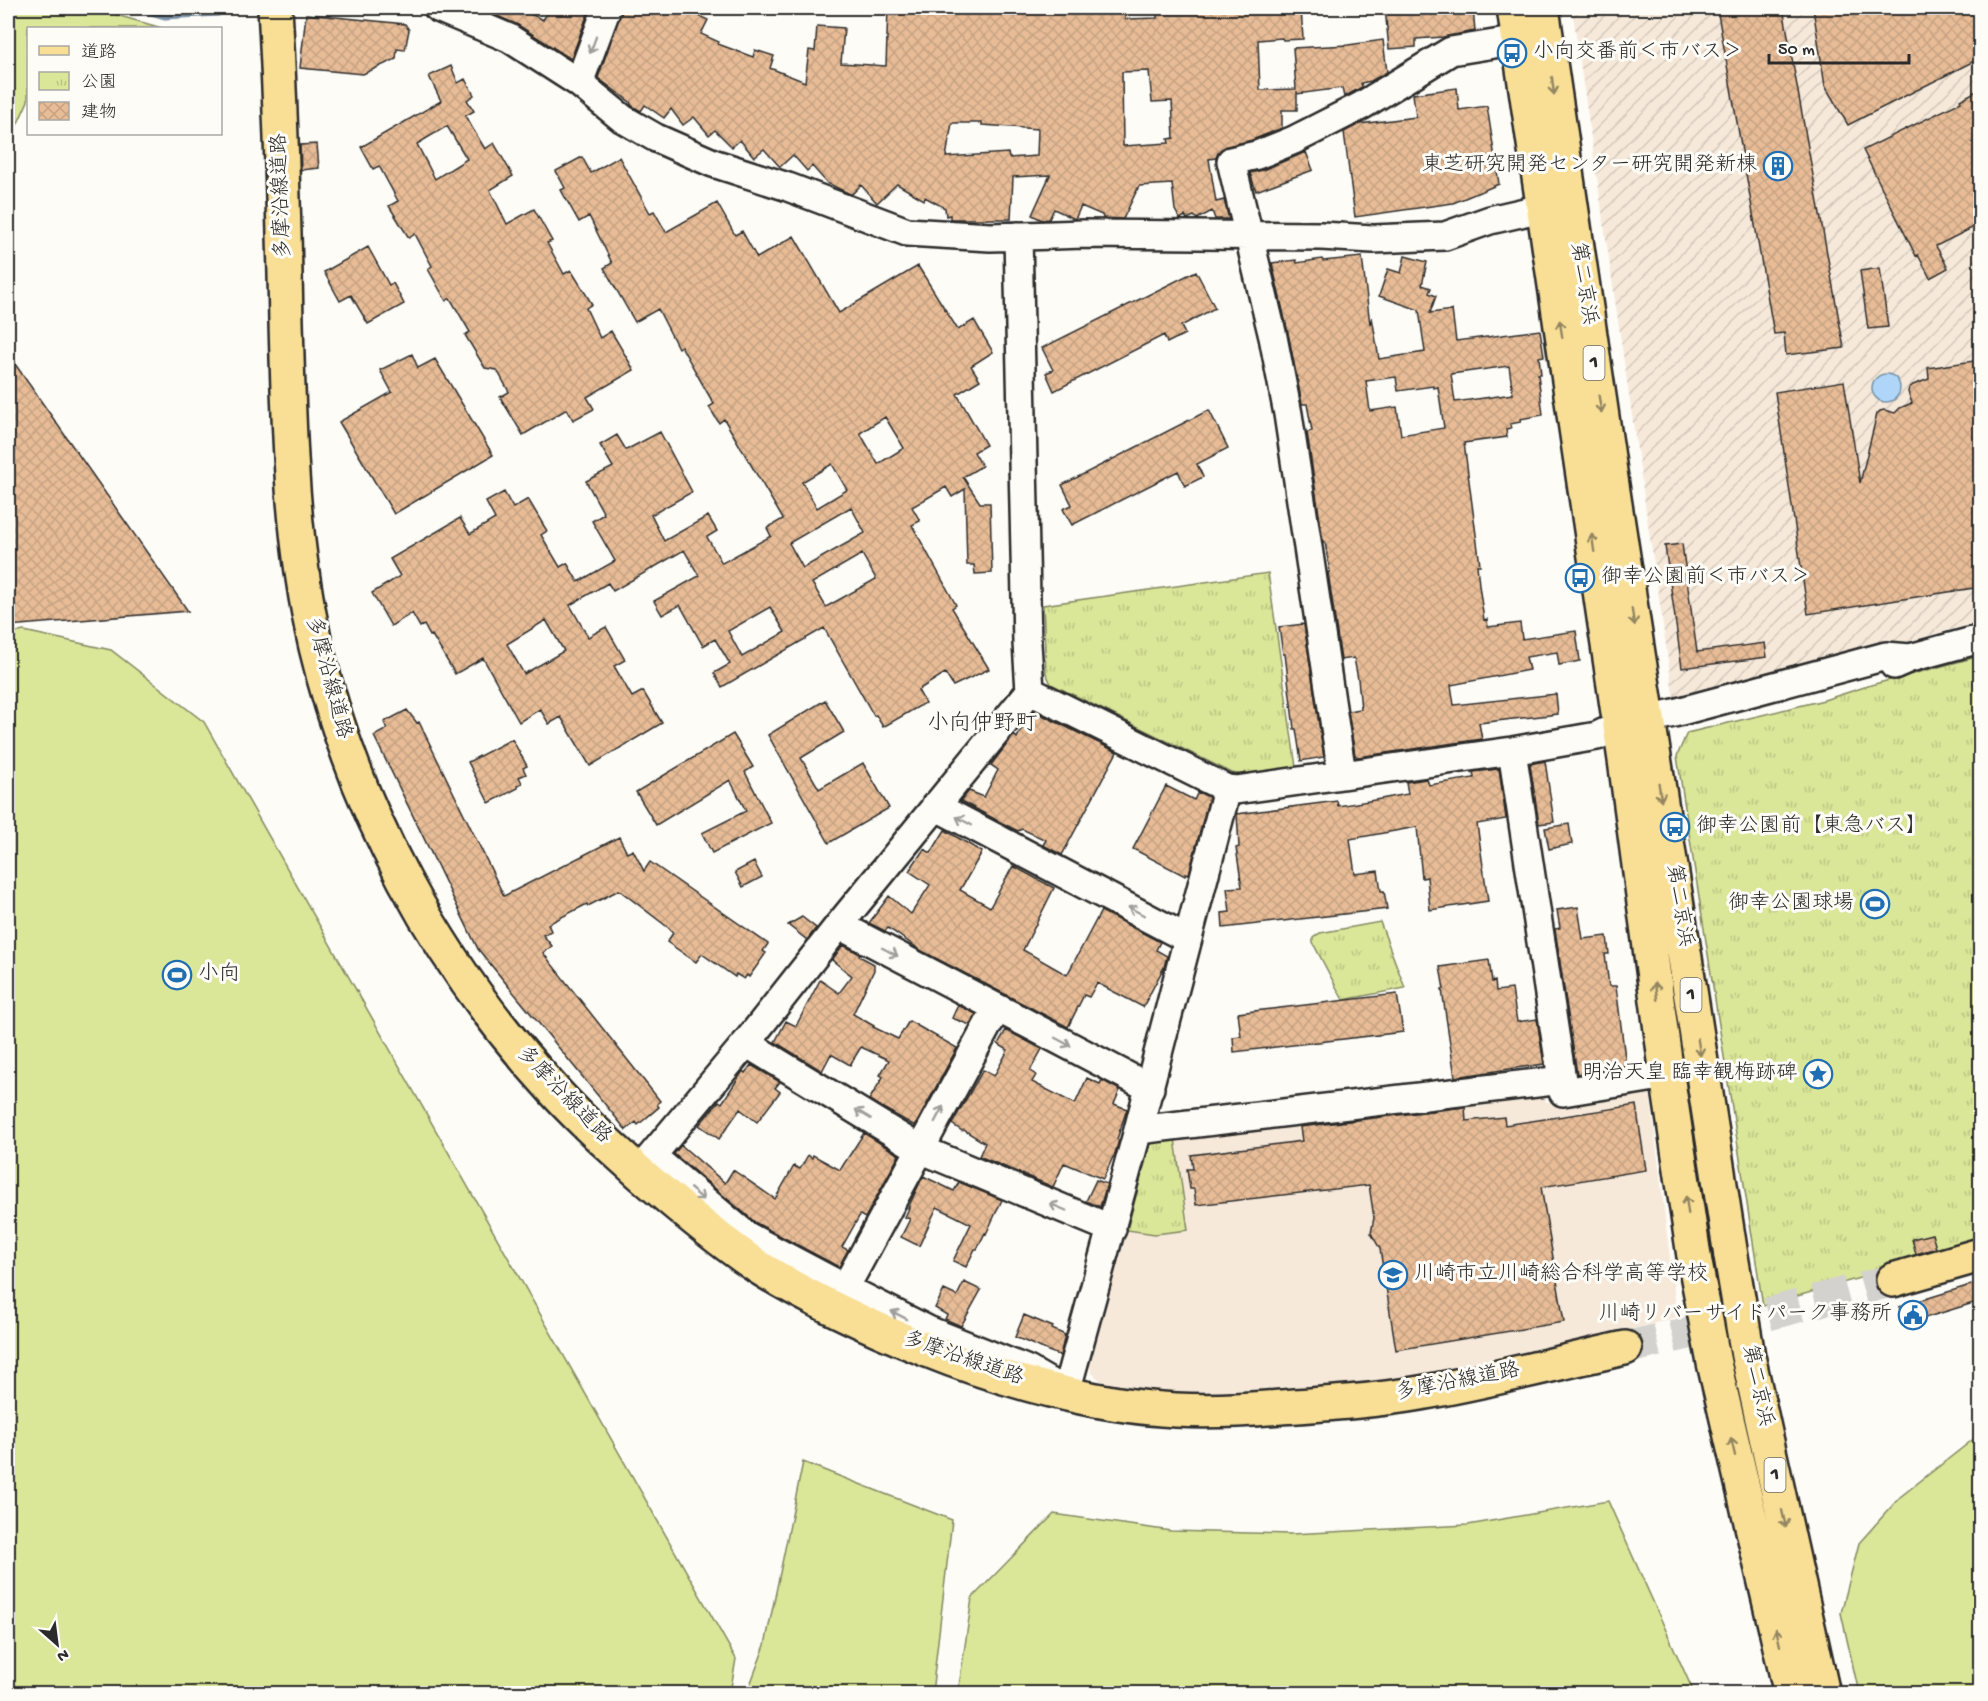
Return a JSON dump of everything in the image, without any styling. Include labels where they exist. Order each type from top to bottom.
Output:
[{"type":"main road","name":"多摩沿線道路","points":[[275,8],[293,501],[309,615],[324,678],[337,722],[364,794],[386,845],[422,913],[453,963],[503,1031],[549,1086],[593,1130],[645,1164],[733,1249],[771,1274],[816,1299],[912,1344],[967,1366],[1066,1392],[1134,1406],[1171,1410],[1211,1411],[1306,1406],[1420,1393],[1625,1348]]},
{"type":"main road","name":"第二京浜","points":[[1514,8],[1542,208],[1628,731],[1731,1256],[1748,1356],[1823,1694]]},
{"type":"main road","name":"第二京浜","points":[[1542,8],[1605,439],[1628,731],[1667,1075],[1695,1263],[1714,1363],[1791,1694]]},
{"type":"main road","points":[[1893,1280],[1980,1255]]},
{"type":"street","points":[[438,8],[510,38],[579,83],[623,119],[656,138],[713,163],[788,187],[907,232],[990,237],[1084,234],[1321,236],[1373,239],[1445,236],[1490,220],[1542,208]]},
{"type":"street","points":[[579,83],[607,8]]},
{"type":"street","points":[[1342,774],[1288,414],[1273,337],[1231,161],[1257,155],[1294,140],[1361,106],[1451,51],[1519,40]]},
{"type":"street","points":[[1018,236],[1030,691],[838,925],[746,1043],[645,1164],[747,1236],[927,1329],[1028,1370],[1066,1392],[1150,1088],[1227,789]]},
{"type":"street","points":[[1030,691],[1227,789],[1245,790],[1342,774],[1512,751],[1628,731],[1889,667],[1910,658],[1980,639]]},
{"type":"street","points":[[1512,751],[1563,1092],[1667,1075]]},
{"type":"street","points":[[935,806],[1188,939]]},
{"type":"street","points":[[838,925],[1150,1088]]},
{"type":"street","points":[[845,1288],[997,1008]]},
{"type":"street","points":[[746,1043],[921,1149],[1112,1229]]},
{"type":"street","points":[[1138,1130],[1562,1080]]},
{"type":"shaded area","points":[[1572,8],[1980,8],[1980,622],[1681,701],[1675,700]]},
{"type":"shaded area","name":"川崎市立川崎総合科学高等学校","points":[[1649,1085],[1677,1317],[1510,1363],[1412,1380],[1285,1396],[1204,1395],[1123,1388],[1102,1382],[1092,1373],[1089,1363],[1127,1230],[1155,1234],[1174,1132],[1543,1087],[1546,1102]]},
{"type":"green space","points":[[8,8],[92,8],[158,27],[27,27],[27,103],[8,145]]},
{"type":"green space","points":[[1268,573],[1296,767],[1241,775],[1232,773],[1051,684],[1046,673],[1043,605]]},
{"type":"green space","name":"小向","points":[[24,631],[111,650],[204,722],[736,1659],[730,1693],[8,1693],[8,634]]},
{"type":"green space","points":[[1980,656],[1980,1243],[1763,1306],[1677,756],[1687,733],[1824,700]]},
{"type":"green space","points":[[1380,922],[1405,988],[1343,1000],[1313,943],[1313,938],[1320,933]]},
{"type":"green space","points":[[1174,1132],[1188,1230],[1155,1234],[1127,1230],[1152,1135]]},
{"type":"green space","points":[[1980,1434],[1980,1693],[1859,1693],[1841,1613],[1859,1543],[1900,1497]]},
{"type":"green space","points":[[803,1462],[952,1520],[932,1693],[747,1693],[765,1645]]},
{"type":"green space","points":[[1608,1501],[1694,1693],[958,1693],[972,1598],[1054,1514],[1171,1531],[1291,1534],[1468,1525]]},
{"type":"water","points":[[1886,374],[1896,378],[1900,388],[1896,398],[1886,402],[1876,398],[1872,388],[1876,378]]},
{"type":"building","points":[[479,8],[519,8],[543,20],[550,8],[590,8],[571,59],[518,25]]},
{"type":"building","points":[[622,8],[683,8],[708,20],[701,34],[719,42],[718,44],[753,57],[755,50],[774,56],[770,68],[805,82],[809,50],[815,51],[817,26],[844,28],[841,63],[886,66],[888,8],[1125,8],[1125,19],[1157,18],[1157,8],[1301,8],[1303,39],[1258,40],[1260,90],[1296,89],[1293,48],[1348,45],[1383,40],[1387,72],[1371,81],[1361,83],[1362,87],[1344,97],[1342,88],[1297,94],[1297,110],[1282,110],[1282,128],[1252,140],[1227,146],[1220,150],[1216,158],[1209,159],[1216,202],[1224,200],[1229,219],[1215,219],[1212,211],[1197,219],[1194,216],[1187,219],[1185,216],[1180,219],[1175,210],[1172,184],[1139,186],[1123,219],[1103,218],[1102,215],[1081,206],[1075,219],[1054,209],[1049,219],[1042,220],[1032,215],[1050,175],[1013,177],[1011,219],[950,219],[950,215],[946,216],[945,208],[925,197],[924,200],[897,184],[877,203],[861,185],[850,194],[827,183],[812,166],[807,171],[793,155],[780,167],[764,149],[754,157],[740,140],[732,147],[715,130],[709,135],[694,117],[683,125],[671,109],[664,118],[645,105],[641,111],[598,78]],"holes":[[[1149,71],[1152,102],[1172,101],[1174,138],[1168,139],[1169,143],[1123,146],[1122,72]],[[952,123],[982,123],[982,125],[1038,129],[1037,156],[1009,158],[1008,153],[946,157]]]},
{"type":"building","points":[[1385,8],[1473,8],[1475,31],[1416,39],[1416,47],[1389,49]]},
{"type":"building","name":"東芝研究開発センター研究開発新棟","points":[[1717,8],[1783,8],[1844,348],[1786,355],[1784,333],[1774,334]]},
{"type":"building","points":[[1813,8],[1980,8],[1980,58],[1848,125],[1825,86]]},
{"type":"building","points":[[306,14],[405,24],[409,30],[405,50],[397,49],[396,59],[363,74],[300,68]]},
{"type":"building","points":[[451,66],[458,83],[465,79],[474,95],[467,100],[474,111],[465,116],[485,149],[494,143],[513,176],[490,190],[507,224],[534,209],[552,241],[547,243],[564,274],[571,270],[592,304],[586,308],[600,338],[611,331],[634,370],[587,397],[594,409],[573,420],[567,409],[523,435],[500,397],[509,392],[497,370],[485,368],[465,335],[470,332],[450,298],[446,301],[428,269],[432,266],[415,234],[409,238],[389,206],[398,201],[379,166],[373,169],[361,147],[441,101],[429,76]],"holes":[[[447,126],[467,159],[435,179],[417,144]]]},
{"type":"building","points":[[1457,88],[1459,110],[1487,106],[1499,184],[1453,203],[1355,217],[1344,132],[1359,124],[1416,117],[1413,94]]},
{"type":"building","points":[[1980,89],[1980,224],[1936,246],[1948,268],[1930,278],[1918,255],[1916,256],[1863,150],[1961,102],[1960,100]]},
{"type":"building","points":[[317,144],[319,168],[301,170],[300,145]]},
{"type":"building","points":[[1306,152],[1313,170],[1256,191],[1250,173]]},
{"type":"building","points":[[582,157],[591,173],[619,157],[650,213],[654,211],[666,232],[717,203],[735,235],[742,231],[757,258],[794,236],[839,313],[918,266],[958,330],[974,320],[993,352],[971,366],[980,380],[957,394],[986,445],[974,452],[982,466],[963,477],[980,503],[990,503],[992,573],[975,574],[974,565],[967,565],[965,489],[952,497],[946,487],[912,507],[920,521],[912,525],[956,605],[952,608],[989,669],[953,686],[945,673],[918,690],[925,703],[883,727],[876,715],[874,716],[824,628],[722,687],[714,673],[730,664],[715,639],[703,646],[680,605],[662,615],[654,601],[699,576],[684,550],[613,591],[608,583],[570,605],[588,637],[606,627],[625,660],[614,666],[632,697],[643,691],[662,723],[590,766],[561,717],[549,724],[540,709],[519,722],[483,658],[455,674],[432,635],[430,636],[424,625],[420,627],[412,613],[391,626],[372,593],[400,576],[390,559],[460,518],[470,534],[495,519],[486,502],[504,492],[513,508],[528,499],[547,531],[541,535],[560,567],[567,563],[578,582],[615,561],[592,521],[604,514],[586,481],[613,467],[600,445],[617,435],[626,450],[660,432],[692,492],[651,515],[664,541],[708,516],[717,531],[707,537],[722,563],[771,536],[767,528],[783,519],[724,419],[719,423],[709,407],[714,404],[681,346],[678,348],[658,309],[635,322],[604,268],[612,263],[589,216],[579,222],[561,190],[565,188],[556,171]],"holes":[[[885,417],[904,448],[878,464],[860,433]],[[832,464],[847,490],[817,508],[802,482]],[[851,507],[865,533],[803,568],[789,543]],[[862,554],[876,579],[826,607],[812,583]],[[770,607],[785,632],[742,657],[728,631]],[[546,620],[564,651],[524,674],[507,644]]]},
{"type":"building","points":[[368,247],[389,285],[393,283],[404,304],[368,324],[351,295],[340,301],[324,272]]},
{"type":"building","points":[[1405,256],[1427,262],[1422,285],[1431,288],[1429,293],[1436,296],[1430,313],[1452,310],[1456,341],[1540,330],[1544,356],[1539,357],[1541,374],[1538,374],[1543,415],[1520,419],[1521,422],[1510,424],[1511,428],[1506,429],[1507,437],[1464,443],[1480,565],[1477,565],[1479,585],[1484,620],[1487,619],[1488,627],[1520,623],[1522,639],[1576,631],[1580,661],[1559,665],[1557,652],[1526,657],[1529,670],[1451,685],[1454,705],[1556,694],[1558,714],[1479,723],[1482,739],[1358,757],[1355,755],[1348,711],[1361,709],[1358,679],[1354,658],[1341,660],[1328,572],[1330,572],[1325,542],[1323,542],[1307,432],[1312,431],[1307,404],[1302,404],[1272,263],[1362,257],[1370,324],[1372,317],[1379,359],[1425,352],[1419,310],[1379,296],[1388,269],[1401,273]],"holes":[[[1509,366],[1513,394],[1455,402],[1451,374]],[[1396,377],[1398,391],[1438,387],[1444,428],[1401,435],[1397,407],[1370,411],[1366,381]]]},
{"type":"building","points":[[1880,268],[1888,327],[1868,329],[1860,271]]},
{"type":"building","points":[[1196,271],[1215,308],[1181,326],[1185,334],[1167,343],[1164,335],[1054,391],[1046,373],[1053,370],[1042,348]]},
{"type":"building","points":[[8,354],[188,611],[8,626]]},
{"type":"building","points":[[412,354],[418,368],[435,359],[493,455],[394,514],[339,422],[392,392],[380,370]]},
{"type":"building","points":[[1980,360],[1980,587],[1808,614],[1775,392],[1844,381],[1860,483],[1877,414],[1884,410],[1895,413],[1912,403],[1909,388],[1929,379],[1928,368]]},
{"type":"building","points":[[1209,410],[1228,448],[1197,464],[1203,477],[1185,486],[1178,471],[1072,525],[1063,509],[1072,505],[1062,485]]},
{"type":"building","points":[[1682,544],[1697,652],[1765,643],[1767,657],[1682,668],[1665,546]]},
{"type":"building","points":[[1304,624],[1324,757],[1301,761],[1279,627]]},
{"type":"building","points":[[825,700],[844,732],[801,758],[819,789],[863,763],[889,808],[829,843],[768,735]]},
{"type":"building","points":[[407,710],[417,723],[419,722],[504,896],[619,837],[627,853],[633,850],[644,871],[650,862],[768,944],[763,951],[766,953],[749,977],[747,975],[744,979],[736,974],[735,977],[702,954],[696,962],[667,942],[673,933],[670,929],[619,890],[548,924],[551,931],[543,935],[552,946],[543,953],[660,1101],[657,1104],[659,1107],[638,1125],[636,1122],[626,1130],[478,949],[374,736],[387,729],[384,722]]},
{"type":"building","points":[[1034,711],[1117,752],[1062,855],[1043,845],[1046,840],[1022,829],[1018,831],[961,801],[969,791],[984,797],[998,770],[991,765],[1014,735],[1017,738],[1024,723],[1027,724]]},
{"type":"building","points":[[733,734],[753,767],[745,772],[771,823],[712,853],[702,833],[746,811],[730,780],[656,825],[636,792]]},
{"type":"building","points":[[512,739],[527,766],[523,768],[526,774],[519,777],[522,783],[517,786],[518,788],[489,803],[468,762]]},
{"type":"building","points":[[1545,761],[1554,822],[1539,824],[1530,764]]},
{"type":"building","points":[[1499,769],[1506,819],[1477,824],[1488,901],[1430,910],[1427,877],[1422,878],[1417,827],[1350,839],[1355,874],[1378,871],[1387,909],[1223,928],[1222,913],[1230,912],[1227,888],[1242,887],[1236,848],[1239,847],[1237,814],[1337,801],[1338,806],[1375,800],[1408,794],[1406,782],[1427,779],[1429,785],[1474,778],[1473,772]]},
{"type":"building","points":[[1166,786],[1194,800],[1198,792],[1209,797],[1189,874],[1186,873],[1185,876],[1133,849]]},
{"type":"building","points":[[1569,824],[1572,844],[1549,849],[1545,828]]},
{"type":"building","points":[[945,830],[982,852],[960,890],[990,907],[1013,866],[1054,888],[1023,950],[1067,975],[1101,911],[1160,942],[1156,950],[1167,956],[1164,967],[1143,1007],[1097,983],[1089,997],[1084,995],[1068,1027],[922,951],[888,928],[885,931],[869,923],[889,896],[911,914],[930,885],[909,871],[924,849],[931,853]]},
{"type":"building","points":[[754,862],[762,877],[743,887],[735,872]]},
{"type":"building","points":[[1578,907],[1583,939],[1607,936],[1609,954],[1605,954],[1609,986],[1616,986],[1626,1066],[1577,1074],[1555,929],[1560,928],[1557,910]]},
{"type":"building","points":[[802,917],[816,928],[807,940],[788,925]]},
{"type":"building","points":[[843,945],[874,964],[874,970],[853,1014],[898,1039],[909,1021],[957,1048],[915,1126],[869,1100],[883,1077],[880,1075],[889,1060],[861,1047],[850,1065],[831,1054],[822,1071],[775,1042],[786,1021],[796,1026],[820,980],[839,993],[852,976],[832,960]]},
{"type":"building","points":[[1489,960],[1492,982],[1495,981],[1496,991],[1512,989],[1517,1022],[1537,1019],[1544,1064],[1455,1077],[1440,967]]},
{"type":"building","points":[[1397,994],[1403,1032],[1234,1052],[1233,1037],[1241,1036],[1238,1013]]},
{"type":"building","points":[[958,1005],[976,1014],[970,1025],[952,1018]]},
{"type":"building","points":[[1006,1030],[1042,1049],[1030,1071],[1036,1075],[1032,1082],[1075,1104],[1087,1078],[1100,1084],[1102,1080],[1120,1090],[1114,1104],[1127,1109],[1117,1139],[1119,1140],[1114,1157],[1103,1179],[1064,1163],[1053,1187],[979,1156],[985,1143],[952,1124],[983,1070],[994,1076],[1008,1050],[998,1044]]},
{"type":"building","points":[[751,1065],[780,1082],[775,1088],[780,1092],[757,1122],[740,1109],[719,1139],[699,1125],[719,1101],[722,1103],[743,1071],[745,1073]]},
{"type":"building","points":[[1636,1105],[1646,1170],[1541,1187],[1564,1322],[1396,1350],[1380,1249],[1371,1233],[1374,1218],[1369,1185],[1196,1205],[1194,1189],[1190,1189],[1187,1169],[1193,1169],[1191,1155],[1302,1141],[1300,1127],[1465,1107],[1466,1121],[1504,1117],[1505,1125]]},
{"type":"building","points":[[864,1133],[899,1155],[865,1218],[860,1215],[842,1247],[848,1250],[839,1267],[756,1223],[674,1154],[681,1145],[725,1183],[733,1170],[775,1199],[794,1166],[800,1169],[808,1155],[812,1158],[813,1155],[840,1170]]},
{"type":"building","points":[[923,1176],[954,1191],[959,1182],[1002,1200],[986,1234],[966,1267],[953,1261],[971,1224],[937,1207],[919,1246],[901,1237],[910,1219],[905,1217],[908,1208]]},
{"type":"building","points":[[1096,1180],[1107,1184],[1100,1207],[1086,1201]]},
{"type":"building","points":[[1932,1234],[1936,1248],[1916,1254],[1912,1239]]},
{"type":"building","points":[[964,1282],[981,1290],[961,1326],[945,1319],[947,1315],[935,1308],[944,1290],[957,1296]]},
{"type":"building","points":[[1977,1283],[1980,1301],[1905,1324],[1899,1307]]},
{"type":"building","points":[[1024,1315],[1053,1327],[1052,1329],[1065,1335],[1060,1356],[1015,1337]]},
{"type":"waterway","points":[[134,8],[165,17],[218,14]]},
{"type":"tunnel","points":[[1625,1348],[1765,1315],[1893,1280]]},
{"type":"place","name":"小向交番前＜市バス＞","points":[[1512,53]]},
{"type":"place","name":"東芝研究開発センター研究開発新棟","points":[[1778,166]]},
{"type":"place","name":"御幸公園前＜市バス＞","points":[[1580,578]]},
{"type":"place","name":"御幸公園前【東急バス】","points":[[1675,827]]},
{"type":"place","name":"御幸公園球場","points":[[1875,904]]},
{"type":"place","name":"小向","points":[[177,975]]},
{"type":"place","name":"明治天皇 臨幸観梅跡碑","points":[[1818,1074]]},
{"type":"place","name":"川崎市立川崎総合科学高等学校","points":[[1393,1275]]},
{"type":"place","name":"川崎リバーサイドパーク事務所","points":[[1913,1315]]},
{"type":"district","name":"小向仲野町","points":[[982,725]]}]
